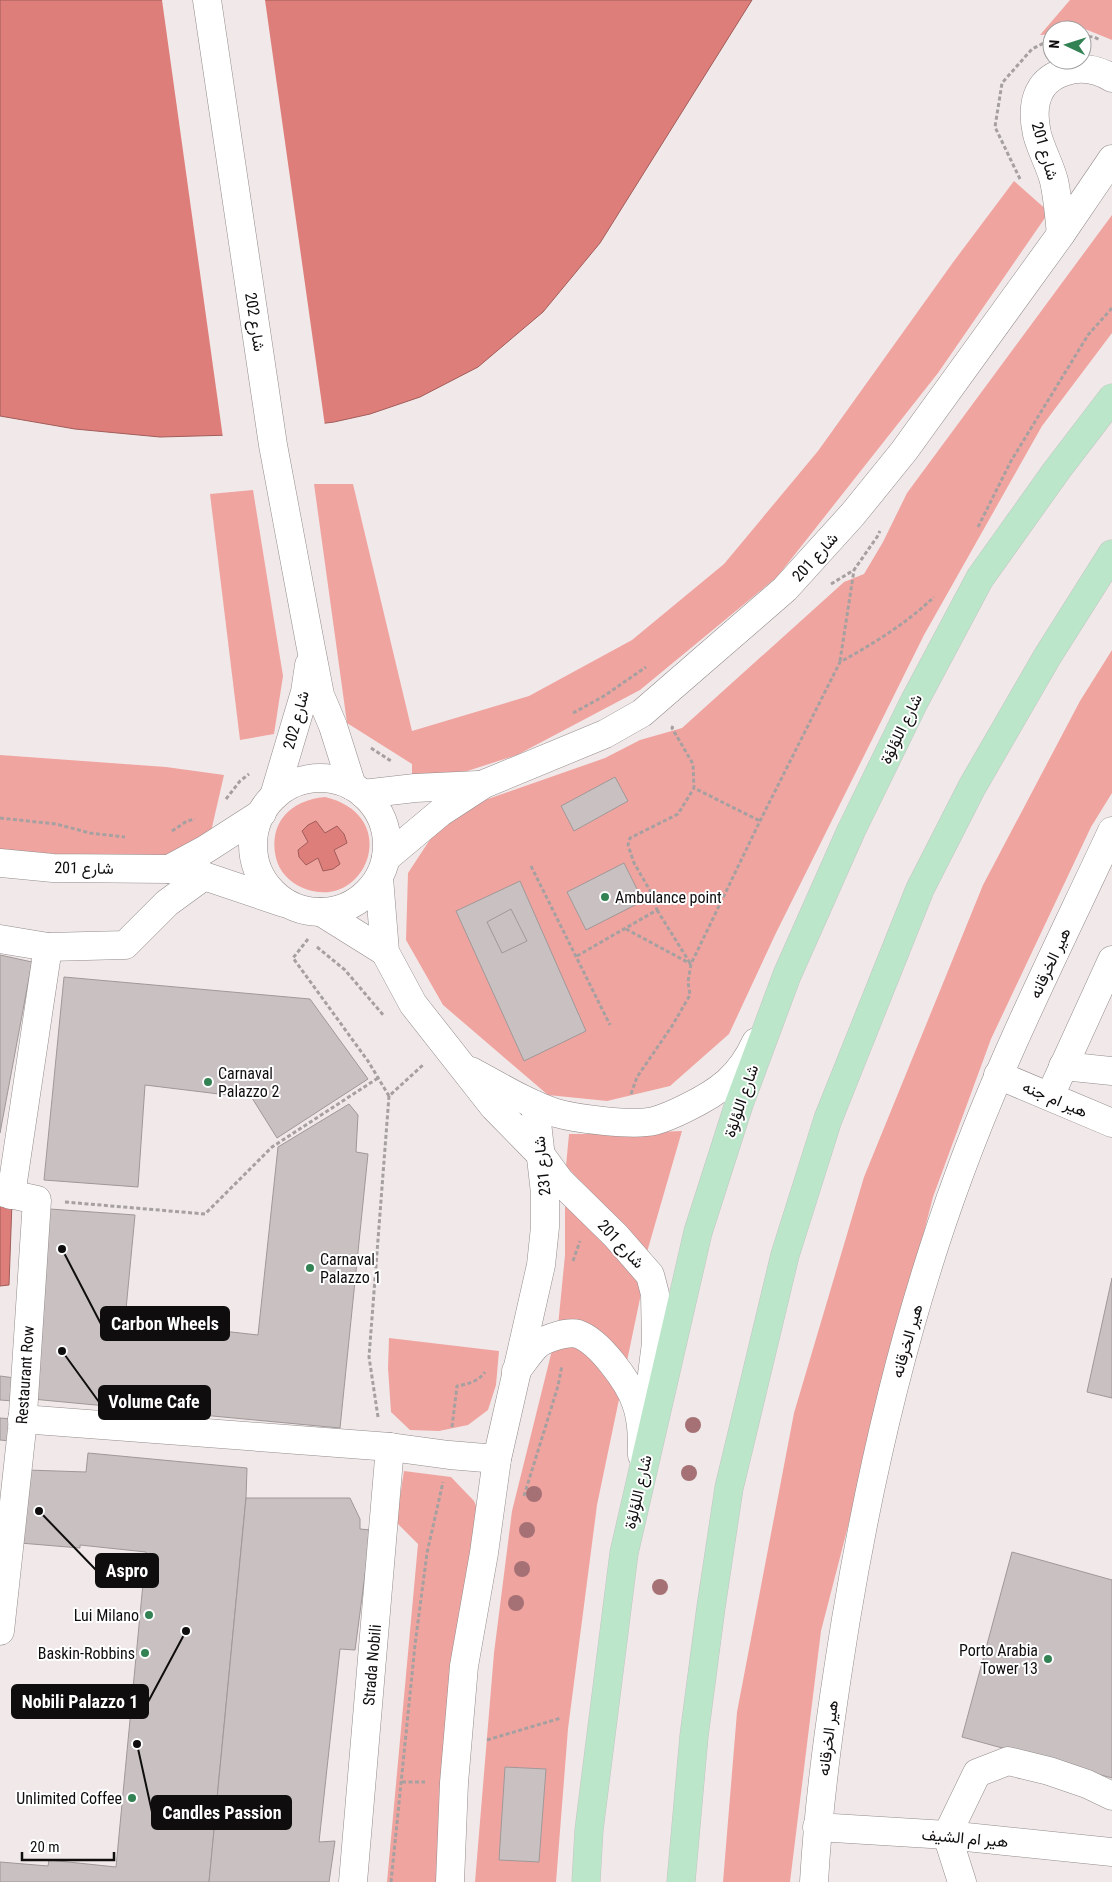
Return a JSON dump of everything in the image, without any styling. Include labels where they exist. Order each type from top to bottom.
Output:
[{"type":"main road","name":"شارع اللؤلؤة","points":[[586,1882],[589,1830],[624,1553],[698,1232],[739,1104],[787,975],[851,832],[914,702],[980,578],[1057,470],[1112,398]]},
{"type":"main road","points":[[681,1882],[694,1736],[729,1488],[785,1255],[828,1119],[920,889],[972,787],[1047,656],[1112,554]]},
{"type":"street","name":"شارع 202","points":[[207,0],[273,446],[310,643],[320,695],[358,790]]},
{"type":"street","name":"شارع 201","points":[[1061,234],[1055,183],[1038,136],[1034,112],[1037,96],[1045,82],[1058,74],[1073,69],[1087,68],[1112,78]]},
{"type":"street","name":"شارع 201","points":[[642,1472],[656,1343],[655,1294],[650,1275],[616,1236],[560,1181],[541,1155],[494,1106],[413,1004],[385,952],[382,868],[440,812],[484,784],[605,734],[642,713],[785,589],[853,514],[904,450],[1061,234],[1112,159]]},
{"type":"street","name":"شارع 202","points":[[268,804],[305,692],[309,671],[310,643]]},
{"type":"street","points":[[312,779],[333,779],[358,790],[373,804],[380,816],[387,844],[382,868],[368,892],[354,903],[338,910],[321,912],[304,910],[287,904],[271,891],[259,874],[254,853],[254,832],[268,804],[292,784],[312,779]]},
{"type":"street","name":"شارع 201","points":[[358,790],[484,784]]},
{"type":"street","name":"شارع 201","points":[[169,869],[206,849],[268,804]]},
{"type":"street","name":"هير الخرقانه","points":[[814,1882],[817,1827],[834,1690],[860,1534],[890,1399],[923,1282],[958,1176],[998,1075],[1112,831]]},
{"type":"street","name":"شارع 201","points":[[0,864],[53,868],[169,869],[204,876],[287,904]]},
{"type":"street","points":[[0,939],[48,947],[125,945],[167,903],[204,876]]},
{"type":"street","name":"شارع 201","points":[[321,912],[385,952]]},
{"type":"street","points":[[5,1194],[48,947]]},
{"type":"street","points":[[1050,1096],[1112,960]]},
{"type":"street","name":"شارع 201","points":[[460,1065],[535,1105],[558,1113],[618,1122],[653,1121],[711,1096],[741,1068],[754,1046],[787,975]]},
{"type":"street","points":[[1063,1066],[1112,1071]]},
{"type":"street","name":"هير ام جنه","points":[[998,1075],[1112,1123]]},
{"type":"street","name":"شارع 231","points":[[450,1882],[454,1783],[464,1666],[484,1553],[496,1459],[541,1266],[545,1227],[545,1193],[535,1105]]},
{"type":"street","name":"Restaurant Row","points":[[0,1631],[37,1200],[5,1194]]},
{"type":"street","points":[[515,1372],[538,1344],[568,1332],[580,1335],[595,1346],[610,1360],[625,1379],[636,1401],[642,1424],[642,1472]]},
{"type":"street","points":[[18,1414],[386,1447],[449,1456],[496,1459]]},
{"type":"street","name":"Strada Nobili","points":[[353,1882],[386,1447]]},
{"type":"street","points":[[962,1882],[947,1835],[977,1773],[1008,1761],[1049,1771],[1087,1784],[1112,1796]]},
{"type":"street","name":"هير ام الشيف","points":[[817,1827],[947,1835],[1112,1852]]},
{"type":"path","points":[[1023,183],[995,127],[1002,84],[1032,49],[1042,44]]},
{"type":"path","points":[[976,530],[1011,461],[1088,335],[1112,308]]},
{"type":"path","points":[[629,1098],[637,1077],[672,1026],[690,995],[688,982],[691,964],[840,662],[854,570]]},
{"type":"path","points":[[840,662],[863,650],[920,610],[938,593]]},
{"type":"path","points":[[572,714],[648,666]]},
{"type":"path","points":[[369,747],[394,763]]},
{"type":"path","points":[[221,804],[240,781],[254,770]]},
{"type":"path","points":[[691,964],[657,910],[652,894],[634,863],[628,845],[630,838],[678,814],[694,788]]},
{"type":"path","points":[[0,818],[56,824],[90,833],[131,837]]},
{"type":"path","points":[[171,832],[187,821],[196,818]]},
{"type":"path","points":[[531,866],[610,1026]]},
{"type":"path","points":[[577,956],[626,930],[657,910]]},
{"type":"path","points":[[626,930],[691,964]]},
{"type":"path","points":[[386,1447],[369,1357],[389,1096],[368,1061],[293,958],[307,938],[344,970],[387,1020]]},
{"type":"path","points":[[389,1096],[424,1064],[429,1069]]},
{"type":"path","points":[[62,1202],[205,1214],[272,1147],[378,1078]]},
{"type":"path","points":[[572,1262],[592,1212]]},
{"type":"path","points":[[522,1503],[558,1386],[568,1332]]},
{"type":"path","points":[[391,1882],[415,1646],[427,1553],[449,1456],[457,1386],[468,1384],[481,1377],[486,1370]]},
{"type":"path","points":[[486,1740],[561,1718]]},
{"type":"path","points":[[402,1782],[428,1782]]},
{"type":"shaded area","points":[[0,0],[752,0],[600,243],[543,312],[478,367],[420,397],[370,414],[334,422],[232,435],[160,437],[75,429],[0,416]]},
{"type":"shaded area","points":[[1070,0],[1112,0],[1112,40],[1092,32],[1092,20],[1053,20]]},
{"type":"shaded area","points":[[1014,181],[1049,212],[938,373],[777,577],[640,690],[517,755],[458,774],[412,774],[412,764],[347,723],[314,484],[353,484],[412,731],[529,696],[632,640],[724,564],[818,451],[954,261]]},
{"type":"shaded area","points":[[1112,215],[1112,333],[1042,426],[924,635],[775,935],[729,1034],[670,1086],[607,1101],[548,1095],[443,1005],[406,940],[408,873],[431,838],[471,805],[605,758],[640,740],[682,728],[844,582],[864,574],[883,542],[907,493]]},
{"type":"shaded area","points":[[253,490],[283,676],[274,734],[240,740],[210,494]]},
{"type":"shaded area","points":[[1112,650],[1112,793],[1091,827],[991,1039],[933,1197],[821,1631],[790,1882],[723,1882],[737,1712],[794,1413],[864,1177],[983,885],[1080,701]]},
{"type":"shaded area","points":[[0,755],[166,767],[224,775],[210,836],[162,863],[0,852]]},
{"type":"shaded area","points":[[325,797],[350,807],[364,823],[370,841],[367,859],[358,876],[344,887],[325,892],[303,888],[290,880],[277,863],[274,845],[279,824],[285,815],[292,808],[313,799]],"holes":[[[326,833],[347,843],[318,858],[298,850]]]},
{"type":"shaded area","points":[[316,821],[325,833],[337,826],[344,834],[347,843],[334,850],[340,864],[333,869],[323,871],[318,858],[306,865],[299,857],[298,850],[308,842],[302,831]]},
{"type":"shaded area","points":[[682,1131],[647,1252],[566,1166],[569,1134]]},
{"type":"shaded area","points":[[0,1200],[12,1202],[9,1285],[0,1286]]},
{"type":"shaded area","points":[[565,1206],[628,1263],[642,1289],[597,1505],[568,1729],[556,1882],[475,1882],[494,1653],[512,1511],[558,1326],[565,1255]]},
{"type":"shaded area","points":[[389,1338],[499,1351],[496,1385],[488,1410],[468,1425],[439,1431],[410,1430],[391,1412],[388,1368]]},
{"type":"shaded area","points":[[404,1471],[451,1477],[474,1501],[479,1513],[439,1882],[387,1882],[418,1544],[396,1522]]},
{"type":"pier","points":[[162,0],[265,0],[325,426],[223,438]]},
{"type":"building","points":[[615,777],[628,801],[574,831],[561,806]]},
{"type":"building","name":"Ambulance point","points":[[624,863],[643,901],[586,930],[567,892]]},
{"type":"building","points":[[520,881],[586,1031],[524,1061],[456,911]]},
{"type":"building","points":[[511,909],[527,941],[502,953],[487,922]]},
{"type":"building","points":[[0,955],[32,962],[0,1133]]},
{"type":"building","name":"Carnaval Palazzo 2","points":[[64,977],[310,999],[368,1079],[277,1138],[252,1098],[145,1085],[138,1187],[44,1180]]},
{"type":"building","name":"Carnaval Palazzo 1","points":[[349,1104],[358,1115],[356,1152],[368,1154],[340,1428],[32,1399],[50,1209],[135,1215],[125,1320],[258,1335],[278,1147]]},
{"type":"building","points":[[1112,1278],[1112,1398],[1087,1392]]},
{"type":"building","points":[[0,1376],[15,1378],[14,1401],[0,1400]]},
{"type":"building","points":[[0,1418],[12,1419],[10,1441],[0,1440]]},
{"type":"building","points":[[88,1453],[247,1468],[246,1498],[209,1882],[0,1882],[0,1862],[48,1866],[49,1860],[116,1867],[146,1552],[80,1545],[80,1548],[20,1543],[27,1470],[86,1472]]},
{"type":"building","points":[[246,1498],[350,1498],[360,1519],[360,1529],[371,1530],[355,1650],[340,1649],[319,1842],[335,1841],[329,1882],[209,1882]]},
{"type":"building","name":"Porto Arabia Tower 13","points":[[1012,1552],[1112,1580],[1112,1778],[962,1737]]},
{"type":"building","points":[[505,1767],[546,1769],[539,1862],[499,1860]]},
{"type":"place","name":"Ambulance point","points":[[605,897]]},
{"type":"place","name":"Carnaval Palazzo 2","points":[[208,1082]]},
{"type":"place","name":"Carbon Wheels","points":[[62,1249]]},
{"type":"place","name":"Carnaval Palazzo 1","points":[[310,1268]]},
{"type":"place","name":"Volume Cafe","points":[[62,1351]]},
{"type":"place","name":"Aspro","points":[[39,1511]]},
{"type":"place","name":"Lui Milano","points":[[149,1615]]},
{"type":"place","name":"Nobili Palazzo 1","points":[[186,1631]]},
{"type":"place","name":"Baskin-Robbins","points":[[145,1653]]},
{"type":"place","name":"Porto Arabia Tower 13","points":[[1048,1659]]},
{"type":"place","name":"Candles Passion","points":[[137,1744]]},
{"type":"place","name":"Unlimited Coffee","points":[[132,1798]]}]
